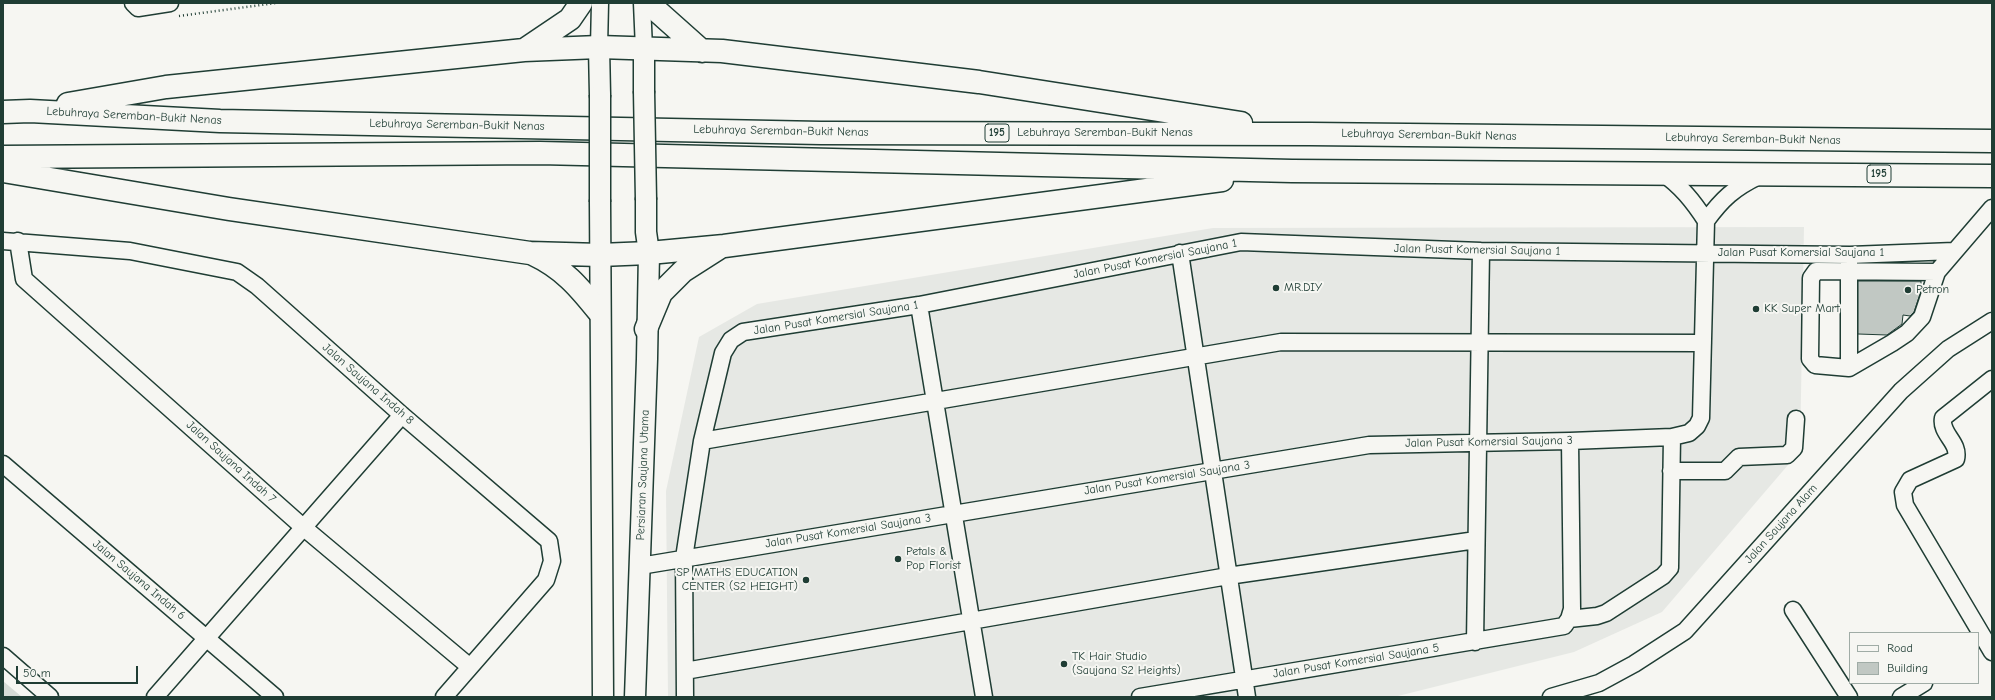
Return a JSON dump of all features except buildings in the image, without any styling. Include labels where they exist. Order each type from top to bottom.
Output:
[{"type":"highway","points":[[524,50],[570,19],[581,3]]},
{"type":"highway","points":[[651,3],[656,10],[702,51]]},
{"type":"highway","points":[[30,110],[166,87],[524,50],[600,47],[722,51],[980,82],[1310,134]]},
{"type":"highway","name":"Lebuhraya Seremban-Bukit Nenas","points":[[3,112],[30,110],[220,121],[821,133],[1310,134],[1992,142]]},
{"type":"highway","name":"195","points":[[3,157],[540,153],[1292,171],[1661,172],[1992,176]]},
{"type":"highway","points":[[3,171],[229,209],[530,253],[600,255],[649,253],[724,246],[1292,171]]},
{"type":"highway","points":[[646,329],[661,292],[683,271],[724,246]]},
{"type":"highway","points":[[530,253],[549,262],[574,281],[599,312]]},
{"type":"main road","points":[[600,47],[599,312],[603,697]]},
{"type":"main road","name":"Persiaran Saujana Utama","points":[[635,697],[649,253],[646,232],[644,49]]},
{"type":"street","points":[[600,3],[600,47]]},
{"type":"street","points":[[642,3],[644,49]]},
{"type":"street","points":[[135,5],[174,10]]},
{"type":"street","points":[[702,441],[1281,342],[1703,343],[1706,221],[1693,200],[1678,184],[1661,172]]},
{"type":"street","points":[[1706,221],[1721,201],[1739,185],[1766,173]]},
{"type":"street","points":[[1937,272],[1849,262],[1816,271],[1812,274],[1811,278],[1810,359],[1815,365],[1849,368],[1907,333],[1922,317],[1937,272],[1992,208]]},
{"type":"street","name":"Jalan Saujana Indah 8","points":[[10,241],[130,251],[238,272],[257,286],[549,541],[552,561],[546,580],[470,667]]},
{"type":"street","name":"Jalan Saujana Indah 7","points":[[10,241],[24,279],[303,527],[470,667]]},
{"type":"street","name":"Jalan Pusat Komersial Saujana 1","points":[[684,558],[702,441],[723,353],[731,340],[743,332],[919,305],[1242,242],[1481,252],[1706,252],[1849,262],[1954,251]]},
{"type":"street","points":[[1475,642],[1481,252]]},
{"type":"street","points":[[1180,253],[1243,679],[1247,697]]},
{"type":"street","points":[[1849,262],[1849,368]]},
{"type":"street","points":[[919,305],[984,697]]},
{"type":"street","name":"Jalan Saujana Alam","points":[[1551,697],[1599,683],[1634,664],[1686,631],[1901,391],[1948,350],[1992,321]]},
{"type":"street","name":"Jalan Pusat Komersial Saujana 3","points":[[640,566],[1369,445],[1570,441],[1672,437],[1689,432],[1697,426],[1701,418],[1703,343]]},
{"type":"street","points":[[1978,632],[1905,505],[1903,492],[1910,480],[1956,459],[1956,447],[1943,427],[1943,418],[1992,379]]},
{"type":"street","points":[[155,697],[402,414]]},
{"type":"street","points":[[1671,471],[1725,471],[1739,457],[1787,455],[1794,448],[1796,419]]},
{"type":"street","points":[[1570,441],[1572,609],[1569,619],[1597,616],[1606,613],[1668,571],[1670,568],[1672,437]]},
{"type":"street","name":"Jalan Saujana Indah 6","points":[[3,464],[275,697]]},
{"type":"street","points":[[685,670],[972,622],[1228,576],[1476,540]]},
{"type":"street","points":[[684,558],[685,697]]},
{"type":"street","points":[[1793,610],[1848,697]]},
{"type":"street","name":"Jalan Pusat Komersial Saujana 5","points":[[1140,697],[1564,626],[1569,619]]},
{"type":"street","points":[[1979,633],[1987,647]]},
{"type":"street","points":[[3,656],[50,697]]},
{"type":"street","points":[[444,697],[470,667]]},
{"type":"street","points":[[1901,697],[1922,684]]},
{"type":"path","points":[[174,10],[276,3]]},
{"type":"shaded area","points":[[1804,227],[1800,451],[1662,612],[1574,652],[1394,697],[668,697],[666,491],[699,337],[757,304],[1213,228]]},
{"type":"shaded area","points":[[3,681],[22,697],[3,697]]},
{"type":"place","name":"MR.DIY","points":[[1276,288]]},
{"type":"place","name":"Petron","points":[[1908,290]]},
{"type":"place","name":"KK Super Mart","points":[[1756,309]]},
{"type":"place","name":"Petals & Pop Florist","points":[[898,559]]},
{"type":"place","name":"SP MATHS EDUCATION CENTER (S2 HEIGHT)","points":[[806,580]]},
{"type":"place","name":"TK Hair Studio (Saujana S2 Heights)","points":[[1064,664]]}]
